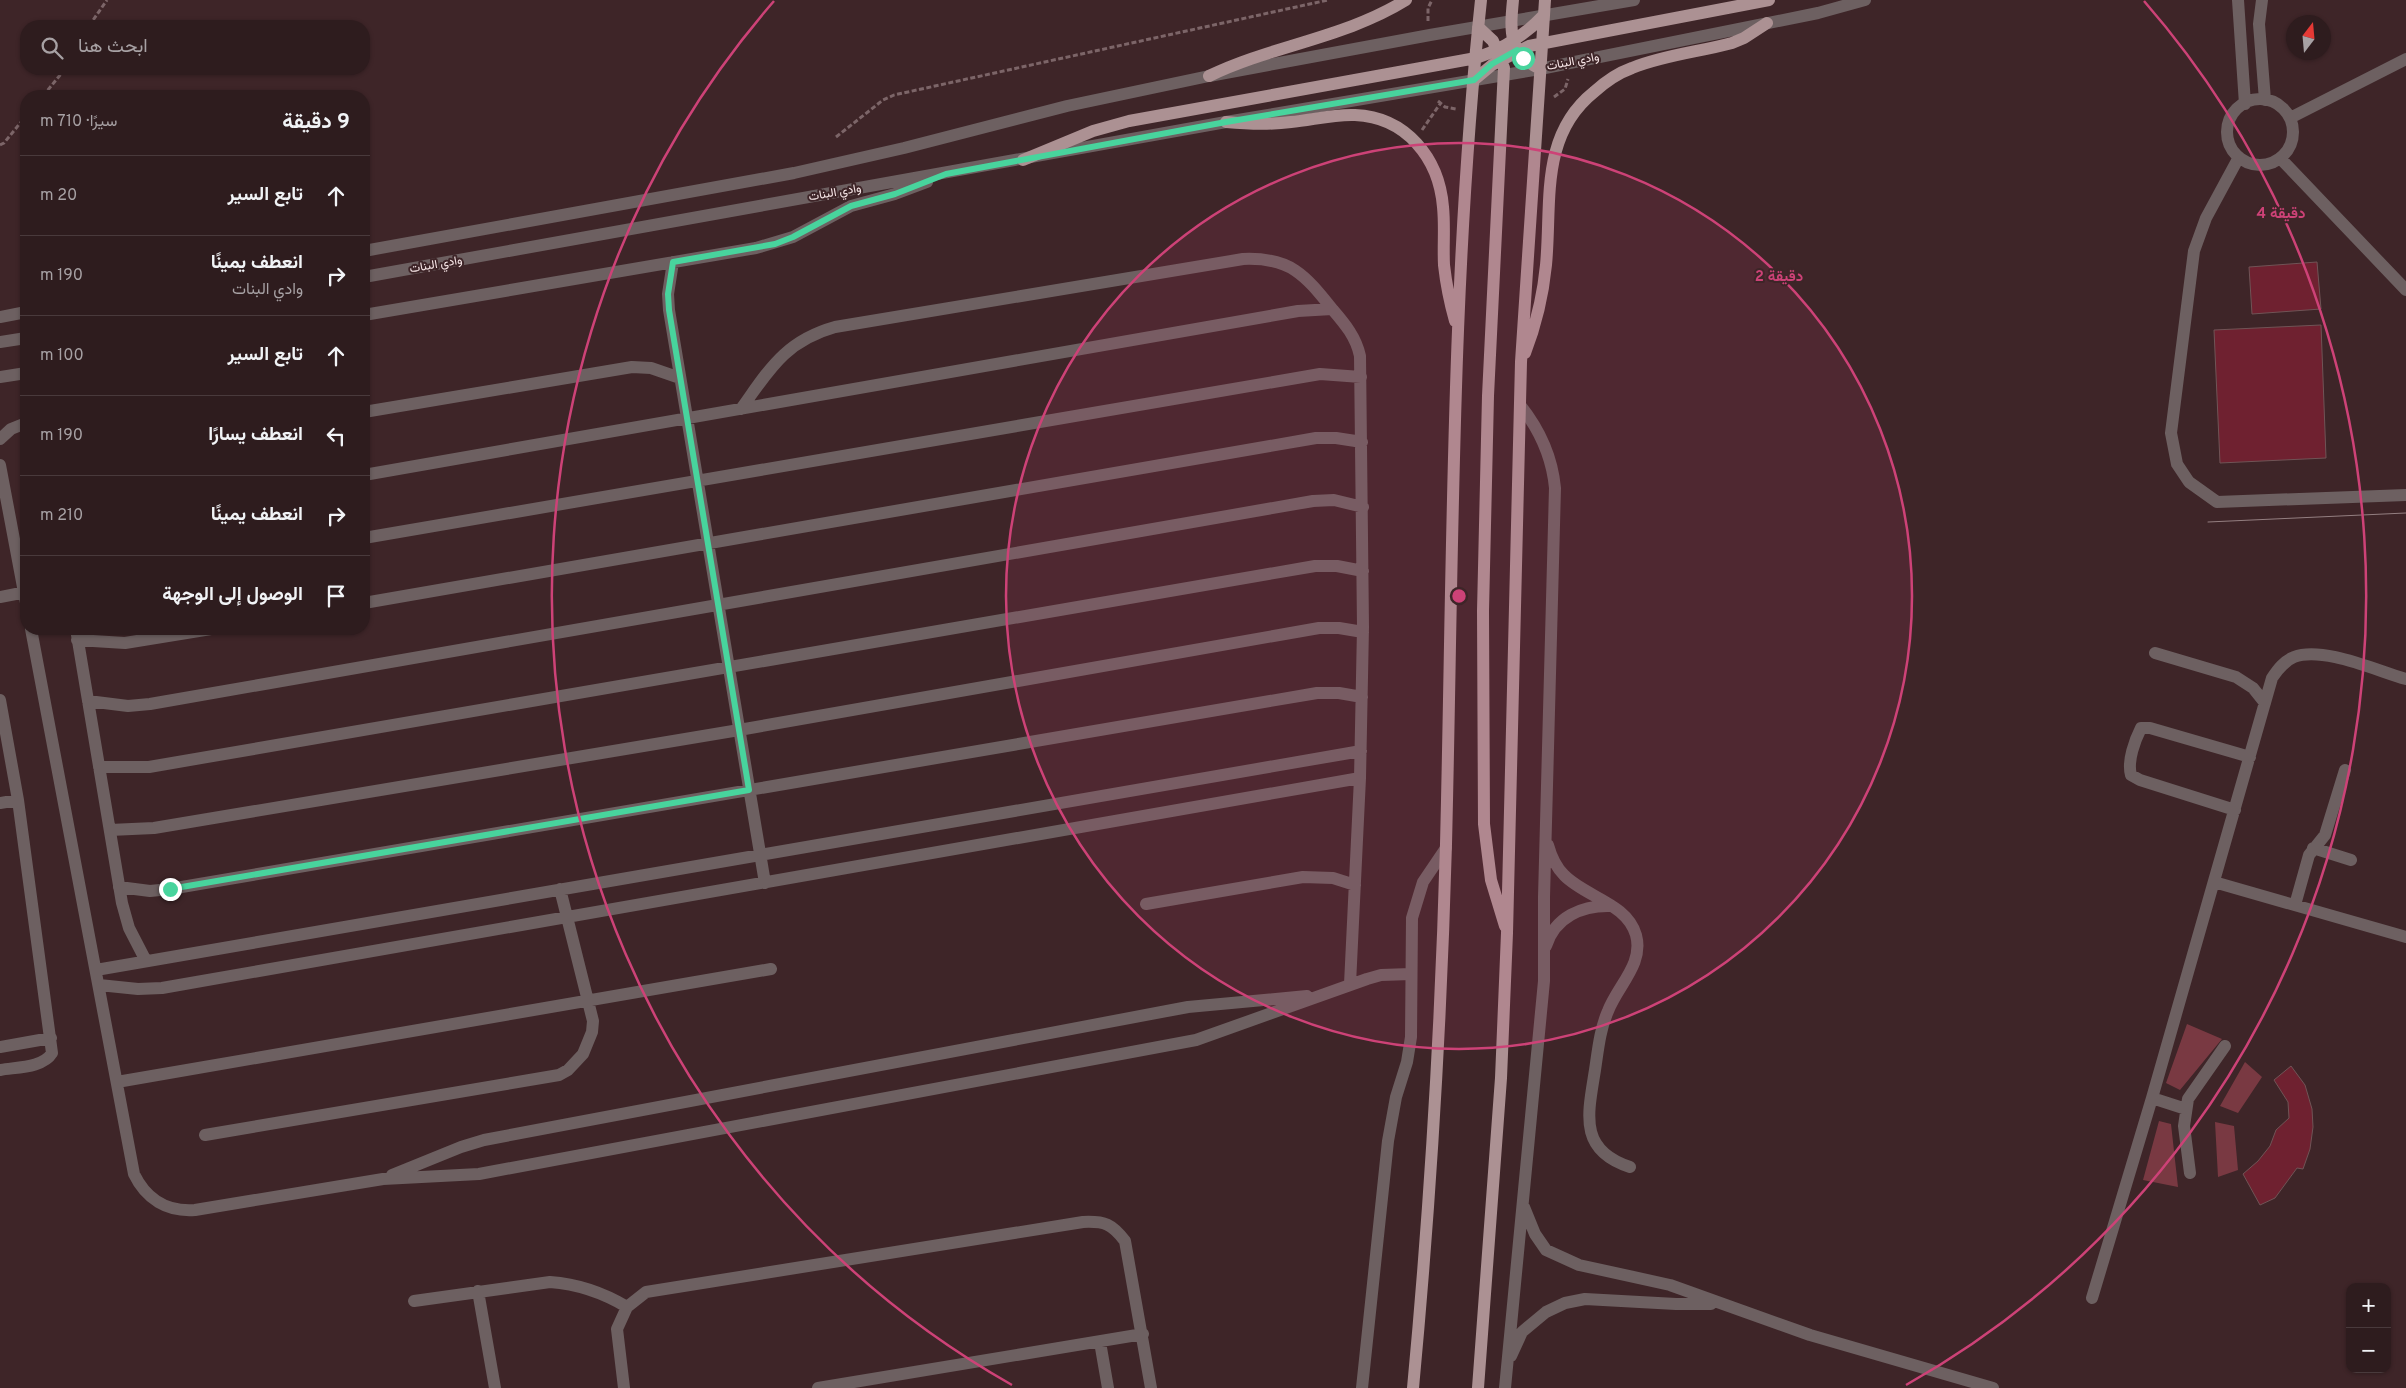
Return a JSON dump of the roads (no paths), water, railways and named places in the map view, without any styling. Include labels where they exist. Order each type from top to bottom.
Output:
[{"type":"main road","points":[[1209,76],[1248,58],[1354,27],[1375,18],[1406,0]]},
{"type":"main road","points":[[1413,1388],[1432,1151],[1446,848],[1459,333],[1474,80],[1481,0]]},
{"type":"main road","points":[[1513,0],[1511,21],[1515,46],[1523,58],[1540,69]]},
{"type":"main road","points":[[1478,1388],[1500,1097],[1507,933],[1521,362],[1545,0]]},
{"type":"main road","points":[[1515,46],[1541,43],[1770,0]]},
{"type":"main road","points":[[1474,80],[1500,54],[1515,46],[1543,16]]},
{"type":"main road","points":[[1521,362],[1531,336],[1542,294],[1546,264],[1551,164],[1558,139],[1570,117],[1587,97],[1608,80],[1631,68],[1656,60],[1732,43],[1744,38],[1767,23]]},
{"type":"main road","points":[[1478,27],[1500,54],[1504,75],[1489,366],[1483,621],[1484,824],[1491,880],[1507,933]]},
{"type":"main road","points":[[1023,160],[1093,131],[1138,119],[1500,54]]},
{"type":"main road","points":[[1226,122],[1260,125],[1354,115],[1374,117],[1392,124],[1414,139],[1424,152],[1441,189],[1444,208],[1444,265],[1459,333]]},
{"type":"street","points":[[370,251],[794,173],[904,148],[1058,108],[1209,76],[1634,0]]},
{"type":"street","name":"وادي البنات","points":[[370,277],[1226,122],[1540,69],[1818,13],[1865,0]]},
{"type":"street","points":[[2238,0],[2245,104]]},
{"type":"street","points":[[2262,0],[2259,24],[2266,100]]},
{"type":"street","points":[[2290,118],[2406,59]]},
{"type":"street","points":[[2266,100],[2275,103],[2290,118],[2293,140],[2288,150],[2271,164],[2259,165],[2248,163],[2239,157],[2232,148],[2228,128],[2231,118],[2245,104],[2266,100]]},
{"type":"street","points":[[2239,157],[2206,218],[2194,251],[2171,433],[2177,464],[2189,482],[2217,502],[2406,495]]},
{"type":"street","points":[[2280,158],[2406,290]]},
{"type":"street","points":[[370,314],[775,244],[793,237],[851,206],[895,194],[946,174]]},
{"type":"street","points":[[741,410],[773,364],[786,351],[811,335],[835,327],[1254,258],[1276,261],[1308,278],[1348,328],[1358,346],[1361,377],[1363,507],[1362,697],[1350,984]]},
{"type":"street","points":[[673,262],[668,302],[765,884]]},
{"type":"street","points":[[370,474],[1298,311],[1332,308]]},
{"type":"street","points":[[0,317],[20,313]]},
{"type":"street","points":[[0,342],[20,339]]},
{"type":"street","points":[[370,411],[632,367],[651,368],[680,378]]},
{"type":"street","points":[[0,377],[20,374]]},
{"type":"street","points":[[370,537],[1320,374],[1361,377]]},
{"type":"street","points":[[1505,1388],[1522,1198],[1542,1011],[1555,488],[1547,448],[1540,433],[1520,405]]},
{"type":"street","points":[[0,439],[11,429],[20,425]]},
{"type":"street","points":[[370,601],[1316,438],[1336,438],[1362,442]]},
{"type":"street","points":[[0,465],[20,566]]},
{"type":"street","points":[[88,701],[128,706],[150,704],[1313,501],[1334,500],[1363,507]]},
{"type":"street","points":[[99,767],[149,767],[1315,566],[1336,566],[1363,571]]},
{"type":"street","points":[[0,597],[20,596]]},
{"type":"street","points":[[110,830],[154,828],[739,730],[1319,628],[1339,628],[1363,632]]},
{"type":"street","points":[[32,635],[134,1174],[146,1194],[164,1206],[184,1211],[382,1179],[491,1172],[1196,1040],[1350,984],[1381,975],[1411,974]]},
{"type":"street","points":[[76,635],[119,888],[129,928],[146,961]]},
{"type":"street","points":[[81,635],[125,643],[174,635]]},
{"type":"street","points":[[2155,653],[2241,679],[2253,688],[2265,702]]},
{"type":"street","points":[[2092,1298],[2152,1098],[2272,678],[2281,665],[2293,657],[2306,654],[2332,657],[2406,679]]},
{"type":"street","points":[[119,888],[139,890],[170,889],[1317,693],[1339,693],[1362,697]]},
{"type":"street","points":[[0,700],[18,800],[52,1053],[45,1061],[0,1070]]},
{"type":"street","points":[[2234,810],[2140,780],[2131,775],[2129,768],[2138,735],[2142,728],[2150,728],[2250,757]]},
{"type":"street","points":[[96,970],[1360,751]]},
{"type":"street","points":[[2295,906],[2312,848],[2325,835],[2345,770]]},
{"type":"street","points":[[99,985],[138,989],[162,988],[765,884],[1360,778]]},
{"type":"street","points":[[0,803],[18,800]]},
{"type":"street","points":[[1546,836],[1552,857],[1564,875],[1621,913],[1630,922],[1636,934],[1638,946],[1637,959],[1615,996],[1602,1030],[1588,1118],[1593,1138],[1598,1146],[1612,1160],[1630,1167]]},
{"type":"street","points":[[1362,1388],[1388,1141],[1396,1097],[1407,1062],[1410,1037],[1410,933],[1416,899],[1423,882],[1446,848]]},
{"type":"street","points":[[2312,848],[2351,860]]},
{"type":"street","points":[[1146,904],[1303,877],[1333,878],[1355,886]]},
{"type":"street","points":[[2214,882],[2406,937]]},
{"type":"street","points":[[204,1135],[559,1075],[576,1062],[588,1044],[593,1021],[560,889]]},
{"type":"street","points":[[1544,951],[1552,932],[1566,917],[1587,907],[1611,906]]},
{"type":"street","points":[[117,1082],[772,969]]},
{"type":"street","points":[[382,1179],[461,1147],[484,1140],[1188,1007],[1322,994]]},
{"type":"street","points":[[0,1047],[51,1038]]},
{"type":"street","points":[[2190,1173],[2184,1126],[2186,1109],[2192,1091],[2225,1046]]},
{"type":"street","points":[[2152,1098],[2186,1109]]},
{"type":"street","points":[[1522,1198],[1535,1234],[1546,1250],[1556,1256],[1579,1265],[1670,1285],[1718,1304],[1810,1335],[1993,1388]]},
{"type":"street","points":[[624,1388],[617,1329],[627,1307],[646,1292],[1074,1223],[1100,1221],[1115,1228],[1125,1241],[1143,1334],[1151,1388]]},
{"type":"street","points":[[414,1301],[533,1283],[566,1284],[598,1292],[627,1307]]},
{"type":"street","points":[[478,1291],[495,1388]]},
{"type":"street","points":[[1506,1367],[1522,1332],[1546,1312],[1565,1303],[1585,1299],[1676,1304],[1718,1304]]},
{"type":"street","points":[[818,1388],[1143,1334]]},
{"type":"street","points":[[1100,1342],[1108,1388]]},
{"type":"tram line","points":[[2208,522],[2406,513]]}]
